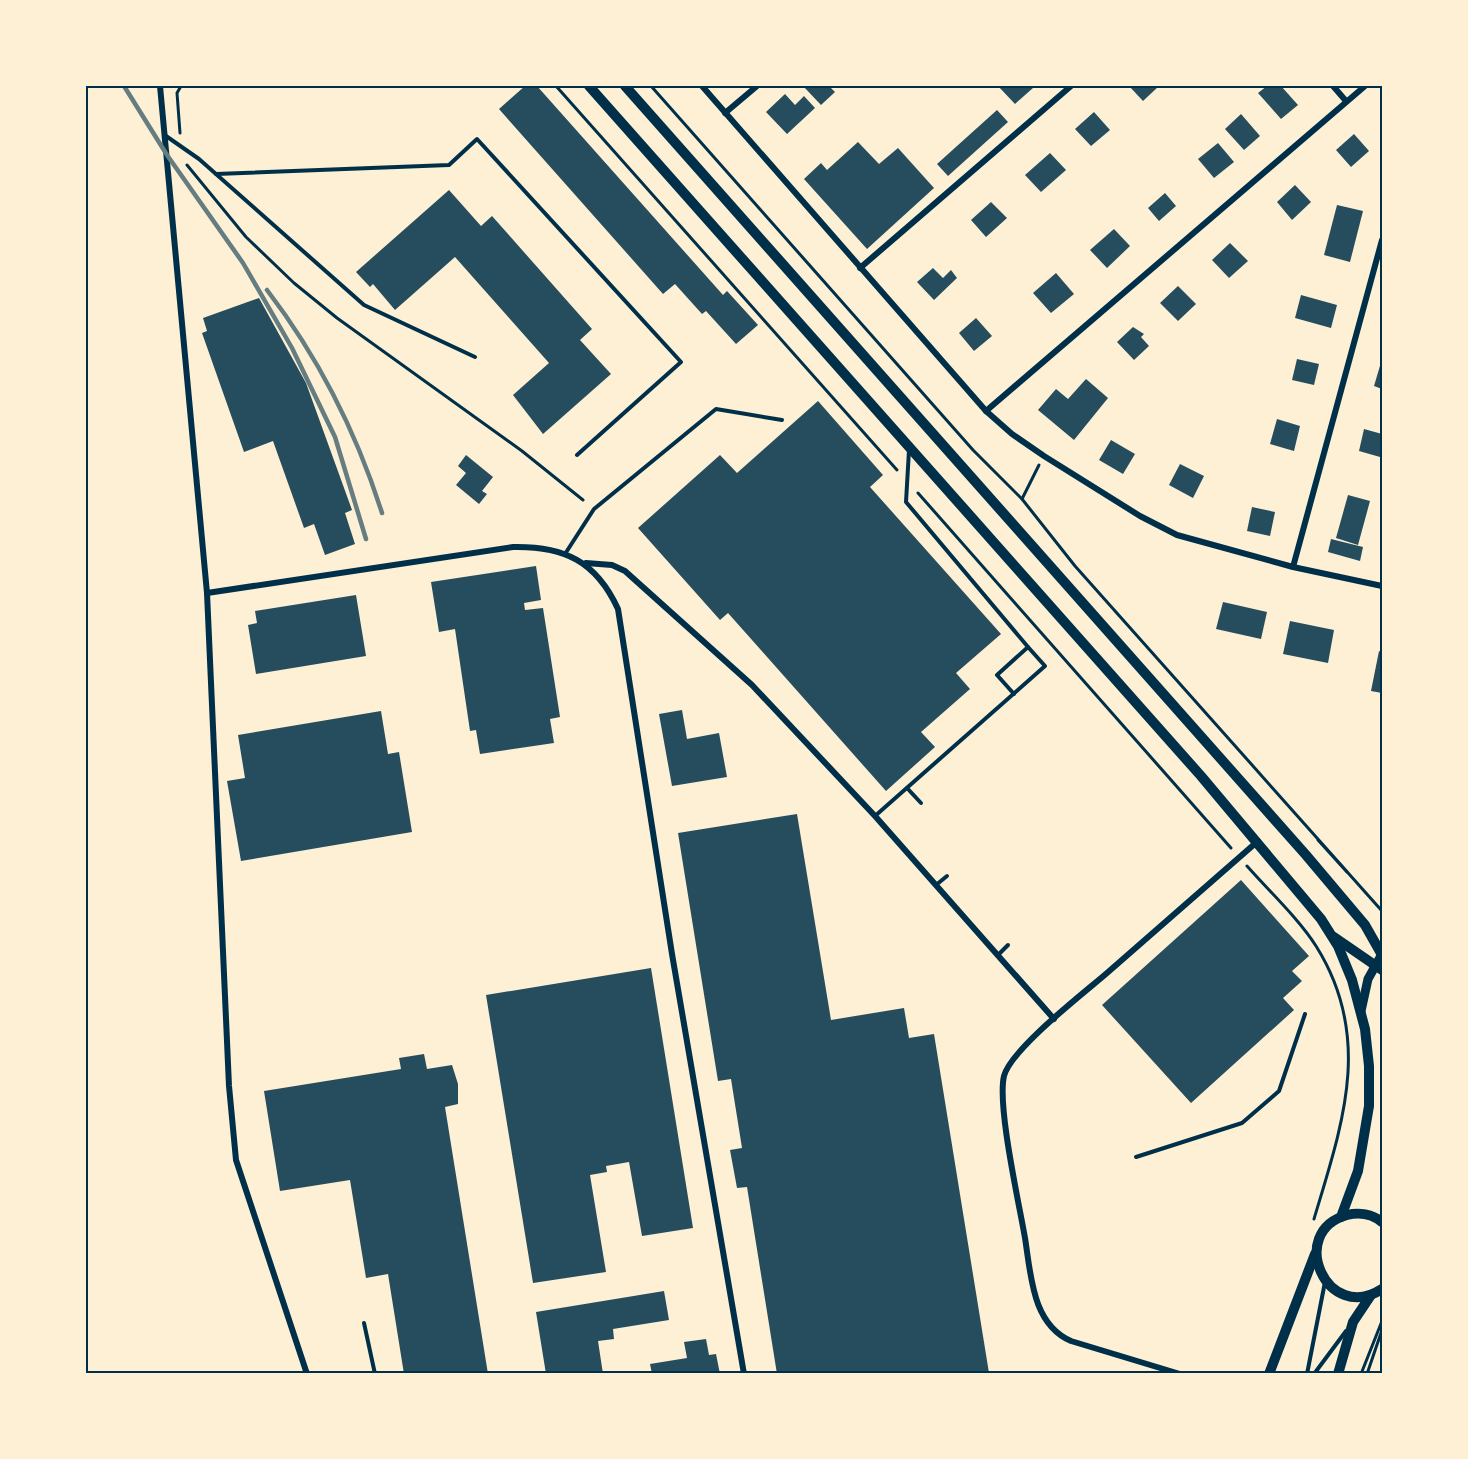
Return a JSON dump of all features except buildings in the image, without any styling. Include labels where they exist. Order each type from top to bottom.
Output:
[{"type":"main road","points":[[589,86],[1258,841],[1311,904],[1349,970],[1361,1011],[1368,1056],[1369,1106],[1358,1172],[1341,1217]]},
{"type":"main road","points":[[625,86],[1306,855],[1365,925],[1382,954]]},
{"type":"main road","points":[[1329,933],[1379,967]]},
{"type":"main road","points":[[1269,1374],[1327,1227],[1341,1217],[1360,1214],[1383,1222]]},
{"type":"main road","points":[[1316,1251],[1319,1272],[1334,1290],[1346,1295],[1371,1295],[1383,1289]]},
{"type":"main road","points":[[1338,1374],[1353,1322],[1371,1295]]},
{"type":"street","points":[[160,86],[207,593],[229,1086],[236,1160],[306,1374]]},
{"type":"street","points":[[702,86],[986,411],[1012,434],[1140,516],[1177,535],[1293,567],[1383,586]]},
{"type":"street","points":[[725,113],[757,86]]},
{"type":"street","points":[[860,268],[1071,86]]},
{"type":"street","points":[[1333,86],[1346,101]]},
{"type":"street","points":[[986,411],[1365,86]]},
{"type":"street","points":[[1293,567],[1383,240]]},
{"type":"street","points":[[207,593],[513,547],[538,546],[585,563],[612,565],[632,576],[752,685],[875,816],[1054,1019]]},
{"type":"street","points":[[585,563],[609,588],[618,609],[672,954],[744,1374]]},
{"type":"street","points":[[1180,1374],[1064,1338],[1050,1326],[1038,1304],[1014,1175],[1003,1084],[1011,1062],[1054,1019],[1258,841]]},
{"type":"street","points":[[1361,1011],[1364,993],[1379,967],[1382,954]]},
{"type":"lane","points":[[165,136],[216,174],[364,305],[475,357]]},
{"type":"lane","points":[[216,174],[449,165],[477,139],[681,362],[577,455]]},
{"type":"lane","points":[[565,554],[594,509],[716,409],[782,420]]},
{"type":"lane","points":[[875,816],[1045,666],[906,502],[909,446]]},
{"type":"lane","points":[[1014,694],[997,675],[1028,647]]},
{"type":"lane","points":[[907,788],[921,803]]},
{"type":"lane","points":[[936,885],[947,876]]},
{"type":"lane","points":[[998,955],[1008,945]]},
{"type":"lane","points":[[1136,1158],[1242,1124],[1279,1091],[1305,1014]]},
{"type":"lane","points":[[1307,1374],[1325,1281]]},
{"type":"lane","points":[[1314,1374],[1353,1322]]},
{"type":"lane","points":[[364,1323],[375,1374]]},
{"type":"path","points":[[181,86],[177,93],[183,161],[269,261],[337,318],[522,451],[583,500]]},
{"type":"path","points":[[651,86],[972,450],[1022,499],[1075,566],[1347,872]]},
{"type":"path","points":[[1022,499],[1044,456]]},
{"type":"path","points":[[1320,842],[1383,911]]},
{"type":"path","points":[[1360,1374],[1383,1321]]},
{"type":"path","points":[[1367,1374],[1383,1330]]},
{"type":"railway","points":[[124,86],[167,155],[243,263],[292,348],[335,437],[366,539]]},
{"type":"railway","points":[[267,290],[303,342],[334,396],[360,453],[382,513]]}]
